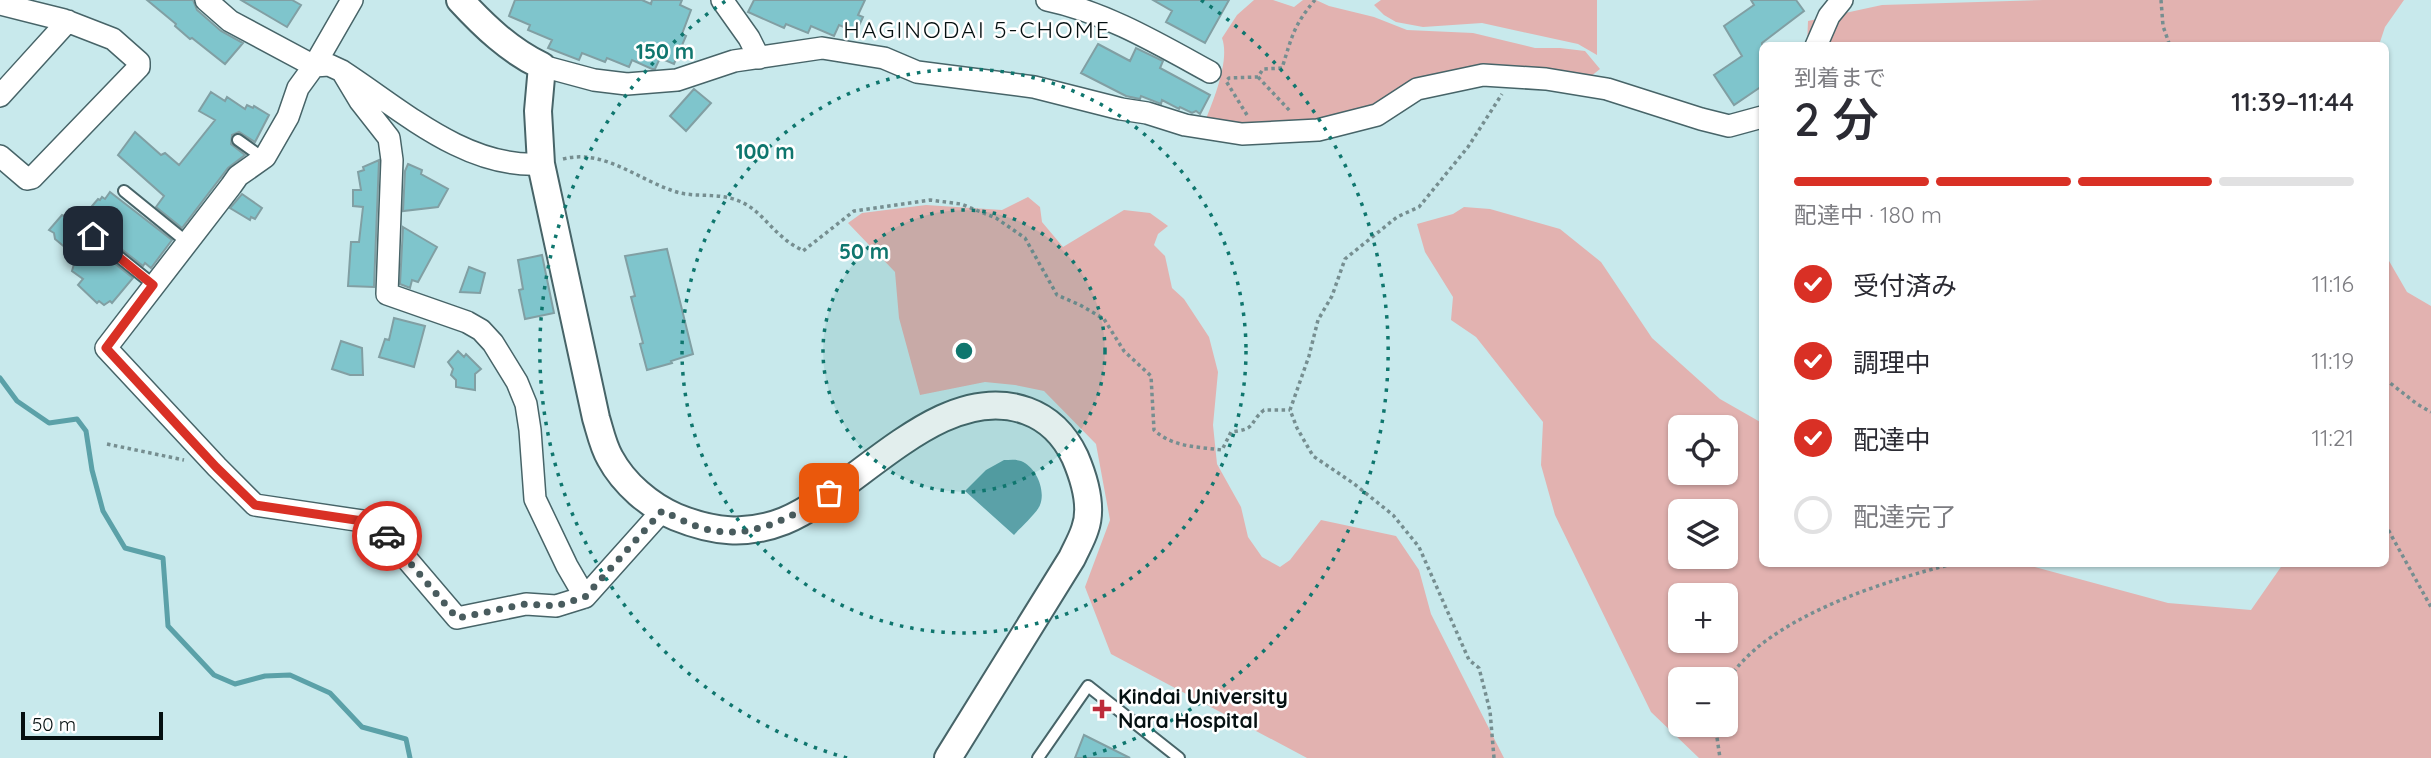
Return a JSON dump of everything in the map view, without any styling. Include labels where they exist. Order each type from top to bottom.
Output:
[{"type":"street","points":[[206,0],[230,21],[314,66],[329,65],[342,71],[446,140],[503,162],[541,164]]},
{"type":"street","points":[[352,0],[314,66],[298,88],[288,117],[263,159],[238,176],[106,348],[216,467],[255,505],[376,523],[457,618],[526,604],[556,606],[585,597],[662,511]]},
{"type":"street","points":[[460,0],[479,21],[521,56],[542,66],[594,80],[627,84],[677,80],[734,61],[822,48],[884,58],[917,72],[1034,87],[1147,113],[1185,125],[1242,134],[1318,130],[1377,115],[1417,89],[1483,75],[1546,79],[1607,89],[1729,126],[1759,118]]},
{"type":"street","points":[[722,0],[749,38],[759,58]]},
{"type":"street","points":[[1047,0],[1072,5],[1114,23],[1210,72]]},
{"type":"street","points":[[1818,42],[1829,16],[1842,0]]},
{"type":"street","points":[[0,4],[68,21],[113,39],[139,62],[139,67],[32,178],[27,179],[0,156]]},
{"type":"street","points":[[0,96],[68,21]]},
{"type":"street","points":[[542,66],[538,111],[541,164],[596,418],[610,458],[640,495],[662,511],[704,528],[754,530],[784,520],[808,507],[933,422],[977,406],[1015,407],[1041,417],[1061,434],[1074,454],[1087,496],[1086,527],[1072,558],[948,758]]},
{"type":"street","points":[[342,71],[360,101],[389,138],[392,160],[387,294],[467,322],[481,330],[493,343],[517,382],[526,404],[535,499],[566,566],[585,597]]},
{"type":"lane","points":[[238,140],[263,159]]},
{"type":"lane","points":[[124,191],[188,243]]},
{"type":"lane","points":[[93,236],[153,285]]},
{"type":"lane","points":[[1038,758],[1088,686],[1179,758]]},
{"type":"path","points":[[1258,77],[1263,69],[1282,68],[1290,39],[1300,18],[1315,0]]},
{"type":"path","points":[[2161,0],[2163,26],[2169,42]]},
{"type":"path","points":[[1259,135],[1226,81],[1229,78],[1258,77],[1293,114],[1286,119],[1289,132]]},
{"type":"path","points":[[1494,758],[1490,711],[1479,668],[1469,660],[1419,547],[1393,516],[1353,483],[1313,456],[1290,410],[1310,356],[1318,320],[1332,296],[1345,258],[1397,217],[1419,207],[1468,147],[1513,78]]},
{"type":"path","points":[[541,164],[577,155],[605,160],[651,183],[682,193],[739,201],[763,216],[784,239],[803,251],[854,211],[930,200],[961,204],[996,218],[1025,238],[1057,295],[1080,304],[1104,319],[1124,351],[1151,376],[1154,430],[1164,439],[1182,445],[1222,450],[1231,432],[1245,431],[1254,425],[1257,416],[1264,410],[1290,410]]},
{"type":"path","points":[[2389,382],[2431,412]]},
{"type":"path","points":[[107,444],[187,461]]},
{"type":"path","points":[[2389,531],[2431,607]]},
{"type":"path","points":[[1738,668],[1751,651],[1808,612],[1876,587],[1943,567]]},
{"type":"path","points":[[1717,737],[1720,758]]},
{"type":"shaded area","points":[[1254,0],[1273,0],[1294,7],[1303,0],[1316,0],[1407,30],[1473,33],[1535,48],[1585,51],[1600,69],[1590,77],[1414,84],[1370,106],[1325,120],[1242,127],[1206,119],[1223,68],[1222,38],[1237,15]]},
{"type":"shaded area","points":[[1381,0],[1597,0],[1597,55],[1578,44],[1482,23],[1423,27],[1396,22],[1374,5]]},
{"type":"shaded area","points":[[2044,0],[2404,0],[2385,27],[2380,42],[1807,42],[1808,21],[1882,5]]},
{"type":"shaded area","points":[[1028,197],[1040,207],[1042,222],[1063,247],[1124,210],[1150,213],[1168,226],[1158,234],[1154,245],[1165,256],[1172,288],[1184,299],[1209,337],[1218,372],[1213,425],[1217,464],[1241,507],[1248,537],[1262,557],[1280,567],[1290,560],[1321,520],[1396,536],[1419,570],[1431,614],[1504,758],[1307,758],[1111,654],[1085,587],[1110,520],[1096,444],[1044,391],[985,382],[920,395],[899,318],[895,272],[848,223],[862,213],[926,205],[1002,210]]},
{"type":"shaded area","points":[[1464,207],[1490,209],[1560,229],[1601,262],[1652,338],[1720,399],[1759,421],[1759,567],[2035,567],[2168,603],[2251,610],[2281,567],[2389,567],[2389,261],[2407,292],[2431,306],[2431,758],[1699,758],[1677,737],[1738,737],[1738,667],[1668,667],[1668,728],[1651,712],[1555,515],[1541,465],[1543,422],[1476,337],[1451,320],[1453,297],[1425,252],[1417,224],[1453,214]]},
{"type":"water","points":[[1004,460],[1021,461],[1031,468],[1042,493],[1038,508],[1014,535],[965,491],[986,470]]},
{"type":"building","points":[[147,0],[193,0],[197,10],[221,31],[243,43],[225,64],[190,39]]},
{"type":"building","points":[[241,0],[292,0],[301,5],[287,27]]},
{"type":"building","points":[[515,0],[642,0],[651,4],[652,0],[682,0],[680,5],[691,10],[682,34],[686,36],[674,64],[660,58],[655,69],[652,69],[632,60],[629,67],[607,58],[605,62],[582,53],[579,60],[548,48],[552,40],[528,30],[530,25],[509,16]]},
{"type":"building","points":[[754,0],[865,0],[858,15],[863,17],[856,32],[839,25],[834,36],[811,26],[808,33],[786,24],[784,28],[748,12]]},
{"type":"building","points":[[1153,0],[1229,0],[1205,43],[1166,22],[1172,11]]},
{"type":"building","points":[[1751,0],[1796,0],[1804,11],[1763,42],[1759,42],[1759,88],[1734,105],[1714,75],[1742,56],[1724,26],[1754,5]]},
{"type":"building","points":[[1098,44],[1130,61],[1136,48],[1163,61],[1160,68],[1210,95],[1200,114],[1180,107],[1179,109],[1162,100],[1161,104],[1141,96],[1140,99],[1126,96],[1081,73]]},
{"type":"building","points":[[694,89],[711,103],[686,131],[670,116]]},
{"type":"building","points":[[211,92],[225,101],[227,97],[245,109],[247,105],[253,108],[254,106],[269,115],[255,142],[239,132],[232,135],[231,144],[245,155],[228,168],[182,228],[156,207],[164,196],[118,155],[135,132],[161,155],[165,153],[179,165],[215,120],[199,111]]},
{"type":"building","points":[[379,160],[374,287],[348,286],[351,242],[359,242],[363,207],[353,206],[353,190],[361,190],[358,172]]},
{"type":"building","points":[[408,164],[422,170],[421,174],[448,189],[438,207],[403,211],[405,171]]},
{"type":"building","points":[[110,192],[172,240],[151,268],[145,263],[143,266],[94,228],[87,231],[85,235],[88,242],[133,278],[112,303],[110,301],[104,305],[99,301],[97,303],[78,285],[83,279],[72,271],[74,264],[69,258],[73,254],[55,239],[54,233],[49,230],[62,215],[69,211],[76,217],[83,208],[87,212],[98,199],[105,199]]},
{"type":"building","points":[[242,194],[262,208],[255,219],[251,217],[250,220],[230,208]]},
{"type":"building","points":[[403,227],[437,247],[418,282],[412,280],[410,288],[400,284]]},
{"type":"building","points":[[667,249],[693,354],[647,370],[631,297],[635,296],[625,256]]},
{"type":"building","points":[[542,255],[554,313],[525,319],[519,290],[523,289],[518,260]]},
{"type":"building","points":[[469,267],[485,273],[480,293],[460,292]]},
{"type":"building","points":[[394,318],[425,326],[414,367],[379,357],[385,339],[389,340]]},
{"type":"building","points":[[341,341],[362,348],[363,375],[350,375],[332,369]]},
{"type":"building","points":[[458,351],[464,357],[466,354],[481,369],[475,374],[475,390],[456,387],[456,380],[451,375],[453,369],[448,362]]},
{"type":"building","points":[[1084,735],[1130,758],[1075,758]]},
{"type":"waterway","points":[[0,378],[17,401],[49,423],[77,419],[86,431],[92,470],[103,511],[125,548],[163,558],[168,626],[214,675],[235,684],[265,676],[290,675],[330,693],[362,727],[406,739],[410,758]]},
{"type":"way so far","points":[[387,536],[457,618],[526,604],[556,606],[585,597],[662,511],[704,528],[754,530],[784,520],[829,493]]},
{"type":"place","name":"Kindai University Nara Hospital","points":[[1102,709]]},
{"type":"district","name":"HAGINODAI 5-CHOME","points":[[977,30]]},
{"type":"route","points":[[93,236],[153,285],[106,348],[216,467],[255,505],[376,523],[387,536]]}]
